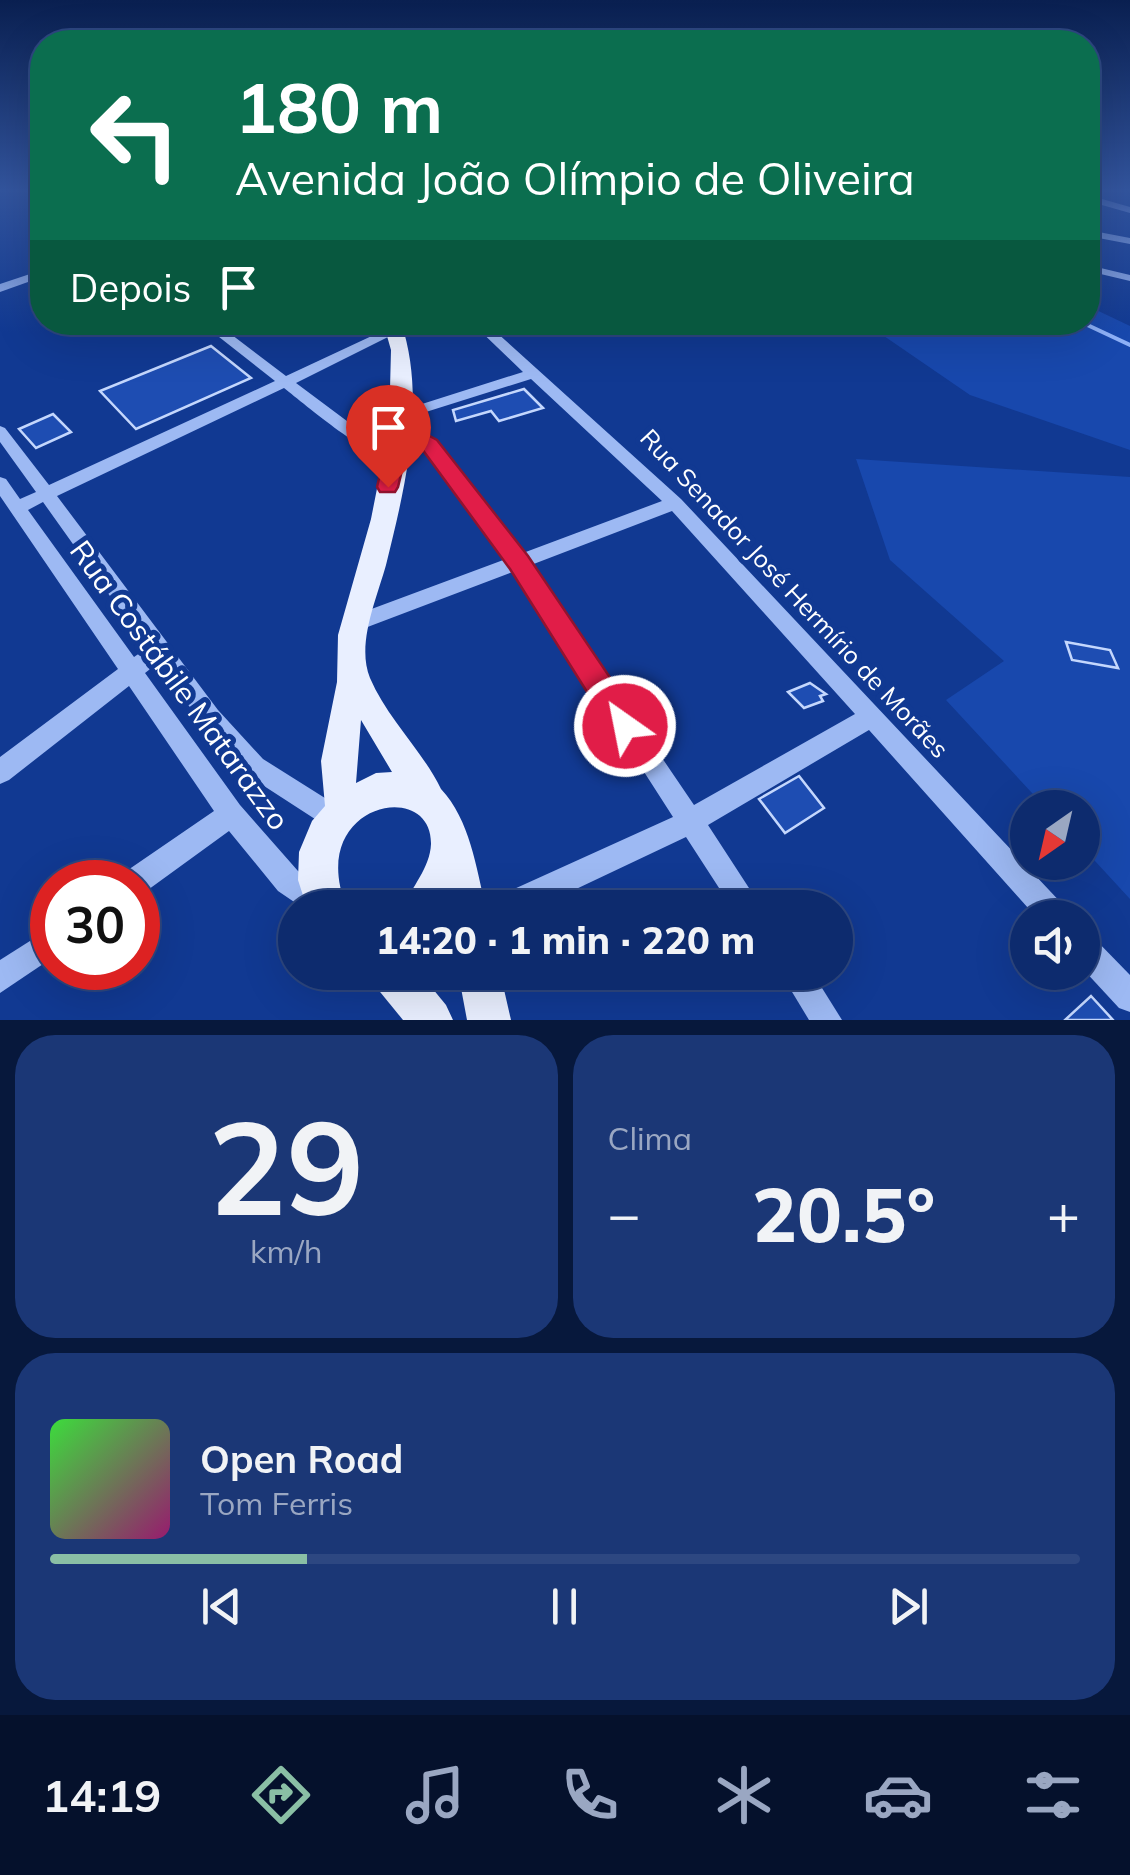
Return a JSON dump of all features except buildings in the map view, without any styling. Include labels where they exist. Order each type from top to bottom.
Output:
[{"type":"main road","points":[[339,814],[336,762],[354,678],[357,624],[403,421],[402,348],[397,335]]},
{"type":"main road","points":[[354,678],[426,796],[438,806],[451,837],[462,890]]},
{"type":"main road","points":[[321,890],[316,872],[319,844],[339,814],[385,788],[406,789],[426,796]]},
{"type":"main road","points":[[437,890],[450,861],[451,837]]},
{"type":"main road","points":[[406,990],[431,1020]]},
{"type":"main road","points":[[483,990],[489,1020]]},
{"type":"street","points":[[1100,271],[1130,278]]},
{"type":"street","points":[[0,288],[30,277]]},
{"type":"street","points":[[223,335],[357,436],[394,456]]},
{"type":"street","points":[[16,508],[376,335]]},
{"type":"street","name":"Rua Senador José Hermírio de Morães","points":[[492,335],[675,503],[1039,900]]},
{"type":"street","points":[[536,373],[403,421],[429,444],[519,562],[688,824],[735,890]]},
{"type":"street","name":"Rua Costábile Matarazzo","points":[[0,431],[210,717],[255,766],[339,814]]},
{"type":"street","name":"Rua Costábile Matarazzo","points":[[0,483],[230,814],[288,881],[301,890]]},
{"type":"street","points":[[357,624],[675,503]]},
{"type":"street","points":[[0,772],[161,650]]},
{"type":"street","points":[[543,890],[688,824],[872,718]]},
{"type":"street","points":[[160,864],[230,814]]},
{"type":"street","points":[[0,978],[30,957]]},
{"type":"street","points":[[1100,965],[1130,997]]},
{"type":"street","points":[[806,990],[827,1020]]},
{"type":"shaded area","points":[[1100,312],[1130,326],[1130,450],[970,395],[882,335],[1100,335]]},
{"type":"shaded area","points":[[856,459],[1130,477],[1130,899],[1100,866],[1100,790],[1029,790],[946,700],[1004,661],[890,560]]},
{"type":"waterway","points":[[1100,331],[1130,345]]},
{"type":"route","points":[[388,487],[402,427],[429,444],[519,562],[625,726]]}]
